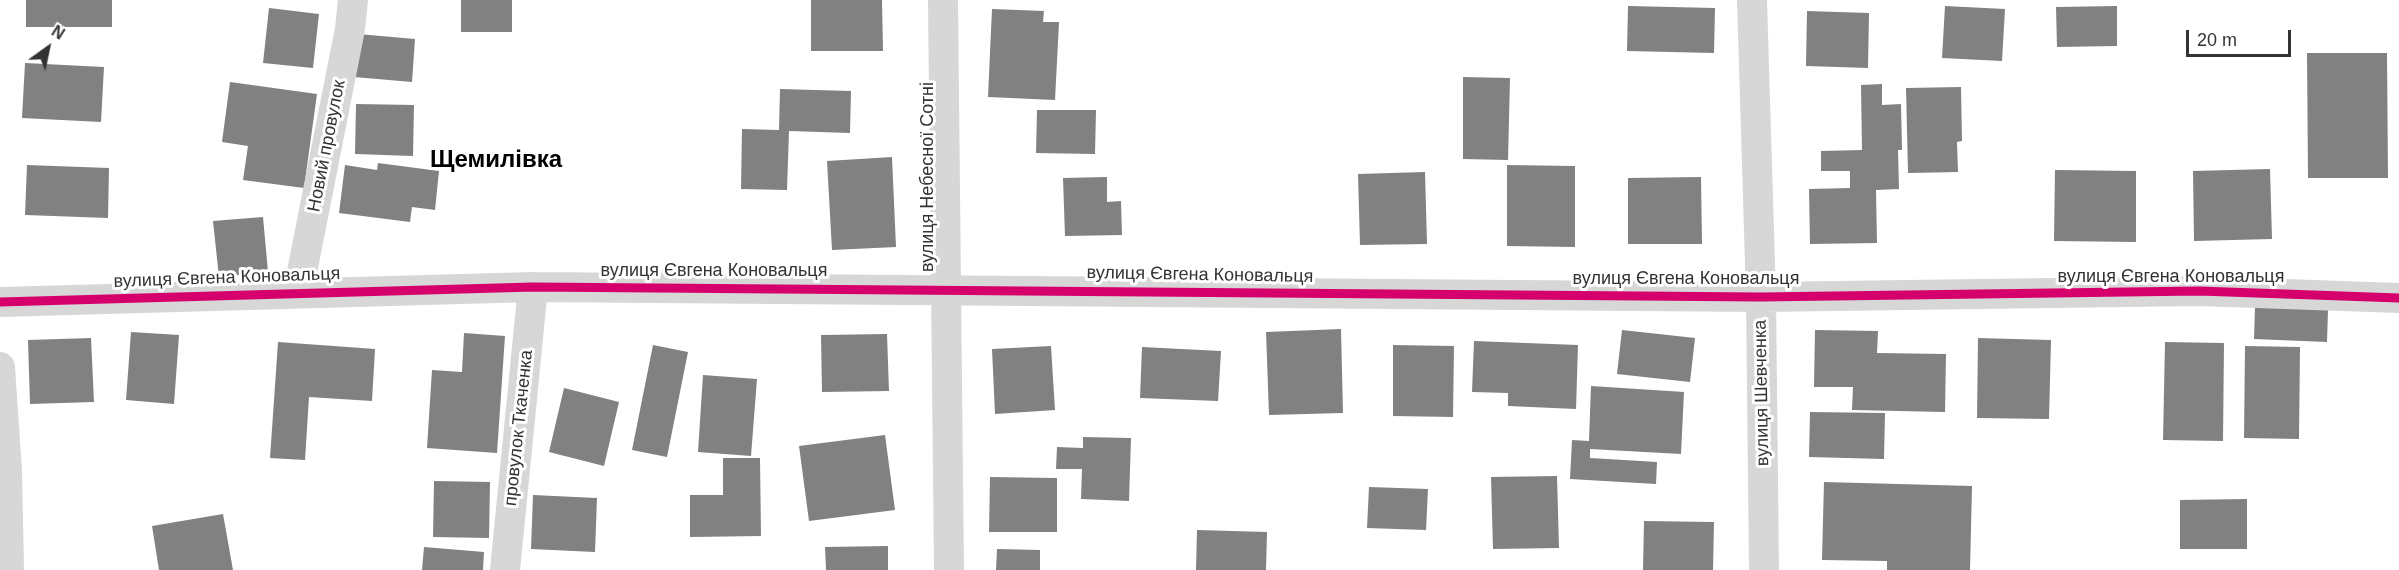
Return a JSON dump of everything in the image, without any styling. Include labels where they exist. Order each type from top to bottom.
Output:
[{"type":"street","name":"Новий провулок","points":[[298,292],[354,0]]},
{"type":"street","name":"вулиця Небесної Сотні","points":[[944,0],[949,570]]},
{"type":"street","name":"вулиця Шевченка","points":[[1752,0],[1761,297],[1764,570]]},
{"type":"street","name":"вулиця Євгена Коновальця","points":[[0,302],[533,287],[1761,297],[2199,291],[2399,298]]},
{"type":"street","name":"провулок Ткаченка","points":[[505,570],[533,287]]},
{"type":"street","points":[[0,367],[7,471],[9,570]]},
{"type":"building","points":[[26,0],[112,0],[112,27],[26,27]]},
{"type":"building","points":[[461,0],[512,0],[512,32],[461,32]]},
{"type":"building","points":[[811,0],[882,0],[883,51],[811,51]]},
{"type":"building","points":[[1628,6],[1715,8],[1714,53],[1627,51]]},
{"type":"building","points":[[1945,6],[2005,9],[2002,61],[1942,58]]},
{"type":"building","points":[[2117,6],[2117,46],[2057,47],[2056,7]]},
{"type":"building","points":[[269,8],[319,14],[313,68],[263,63]]},
{"type":"building","points":[[992,9],[1044,11],[1043,22],[1059,22],[1055,100],[988,97]]},
{"type":"building","points":[[1807,11],[1869,13],[1868,68],[1806,66]]},
{"type":"building","points":[[358,34],[415,39],[412,82],[354,77]]},
{"type":"building","points":[[2307,53],[2387,53],[2388,178],[2308,178]]},
{"type":"building","points":[[25,63],[104,67],[101,122],[22,118]]},
{"type":"building","points":[[1463,77],[1510,78],[1508,160],[1463,159]]},
{"type":"building","points":[[230,82],[317,94],[304,188],[243,180],[248,146],[222,142]]},
{"type":"building","points":[[1882,84],[1882,105],[1901,104],[1902,150],[1898,150],[1899,189],[1876,190],[1877,243],[1810,244],[1809,189],[1850,188],[1850,171],[1821,171],[1821,151],[1862,150],[1861,85]]},
{"type":"building","points":[[1961,87],[1962,141],[1957,142],[1958,172],[1908,173],[1906,88]]},
{"type":"building","points":[[780,89],[851,91],[850,133],[789,131],[787,190],[741,189],[742,129],[779,130]]},
{"type":"building","points":[[356,104],[414,105],[413,156],[355,154]]},
{"type":"building","points":[[1037,110],[1096,110],[1095,154],[1036,153]]},
{"type":"building","points":[[892,157],[896,247],[832,250],[827,161]]},
{"type":"building","points":[[378,163],[439,171],[435,210],[412,207],[410,222],[339,213],[345,165],[377,170]]},
{"type":"building","points":[[27,165],[109,168],[108,218],[25,215]]},
{"type":"building","points":[[1507,165],[1575,166],[1575,247],[1507,246]]},
{"type":"building","points":[[2270,169],[2272,239],[2194,241],[2193,171]]},
{"type":"building","points":[[2055,170],[2136,171],[2136,242],[2054,241]]},
{"type":"building","points":[[1425,172],[1427,244],[1360,245],[1358,174]]},
{"type":"building","points":[[1107,177],[1107,202],[1121,201],[1122,235],[1065,236],[1063,178]]},
{"type":"building","points":[[1701,177],[1702,244],[1628,244],[1628,178]]},
{"type":"building","points":[[263,217],[268,272],[219,277],[213,221]]},
{"type":"building","points":[[2255,307],[2328,310],[2327,342],[2254,339]]},
{"type":"building","points":[[1341,329],[1343,413],[1269,415],[1266,332]]},
{"type":"building","points":[[1622,330],[1695,338],[1690,382],[1617,374]]},
{"type":"building","points":[[1815,330],[1878,331],[1877,353],[1946,354],[1945,412],[1852,410],[1853,387],[1814,387]]},
{"type":"building","points":[[131,332],[179,335],[174,404],[126,400]]},
{"type":"building","points":[[464,333],[505,336],[497,453],[427,448],[432,370],[462,372]]},
{"type":"building","points":[[887,334],[889,391],[822,392],[821,335]]},
{"type":"building","points":[[91,338],[94,402],[30,404],[28,340]]},
{"type":"building","points":[[1978,338],[2051,340],[2049,419],[1977,418]]},
{"type":"building","points":[[1474,341],[1578,345],[1576,409],[1508,406],[1508,393],[1472,392]]},
{"type":"building","points":[[278,342],[375,349],[372,401],[309,397],[305,460],[270,458]]},
{"type":"building","points":[[2165,342],[2224,343],[2223,441],[2163,440]]},
{"type":"building","points":[[653,345],[688,352],[667,457],[632,450]]},
{"type":"building","points":[[1393,345],[1454,346],[1453,417],[1393,416]]},
{"type":"building","points":[[1051,346],[1055,410],[995,414],[992,349]]},
{"type":"building","points":[[2245,346],[2300,347],[2299,439],[2244,438]]},
{"type":"building","points":[[1142,347],[1221,351],[1218,401],[1140,398]]},
{"type":"building","points":[[703,375],[757,379],[751,456],[698,452]]},
{"type":"building","points":[[1591,386],[1684,392],[1681,454],[1590,449],[1590,458],[1657,462],[1656,484],[1570,479],[1572,440],[1589,441]]},
{"type":"building","points":[[564,388],[619,402],[604,466],[549,452]]},
{"type":"building","points":[[1810,412],[1885,413],[1884,459],[1809,457]]},
{"type":"building","points":[[885,435],[895,510],[809,521],[799,446]]},
{"type":"building","points":[[1083,437],[1131,438],[1129,501],[1081,499],[1082,469],[1056,469],[1057,447],[1083,448]]},
{"type":"building","points":[[723,458],[760,458],[761,536],[690,537],[690,495],[723,495]]},
{"type":"building","points":[[1557,476],[1559,548],[1493,549],[1491,477]]},
{"type":"building","points":[[990,477],[1057,478],[1057,532],[989,532]]},
{"type":"building","points":[[434,481],[490,482],[489,538],[433,537]]},
{"type":"building","points":[[1824,482],[1972,486],[1970,570],[1887,570],[1887,561],[1822,560]]},
{"type":"building","points":[[1369,487],[1428,489],[1426,530],[1367,528]]},
{"type":"building","points":[[533,495],[597,498],[595,552],[531,549]]},
{"type":"building","points":[[2247,499],[2247,549],[2180,549],[2180,500]]},
{"type":"building","points":[[223,514],[233,570],[159,570],[152,526]]},
{"type":"building","points":[[1644,521],[1714,522],[1713,570],[1643,570]]},
{"type":"building","points":[[1197,530],[1267,532],[1266,570],[1196,570]]},
{"type":"building","points":[[888,546],[888,570],[826,570],[825,547]]},
{"type":"building","points":[[424,547],[484,552],[483,570],[422,570]]},
{"type":"building","points":[[997,549],[1040,550],[1040,570],[996,570]]},
{"type":"cycle path","points":[[0,302],[533,287],[1761,297],[2199,291],[2399,298]]},
{"type":"district","name":"Щемилівка","points":[[496,160]]}]
